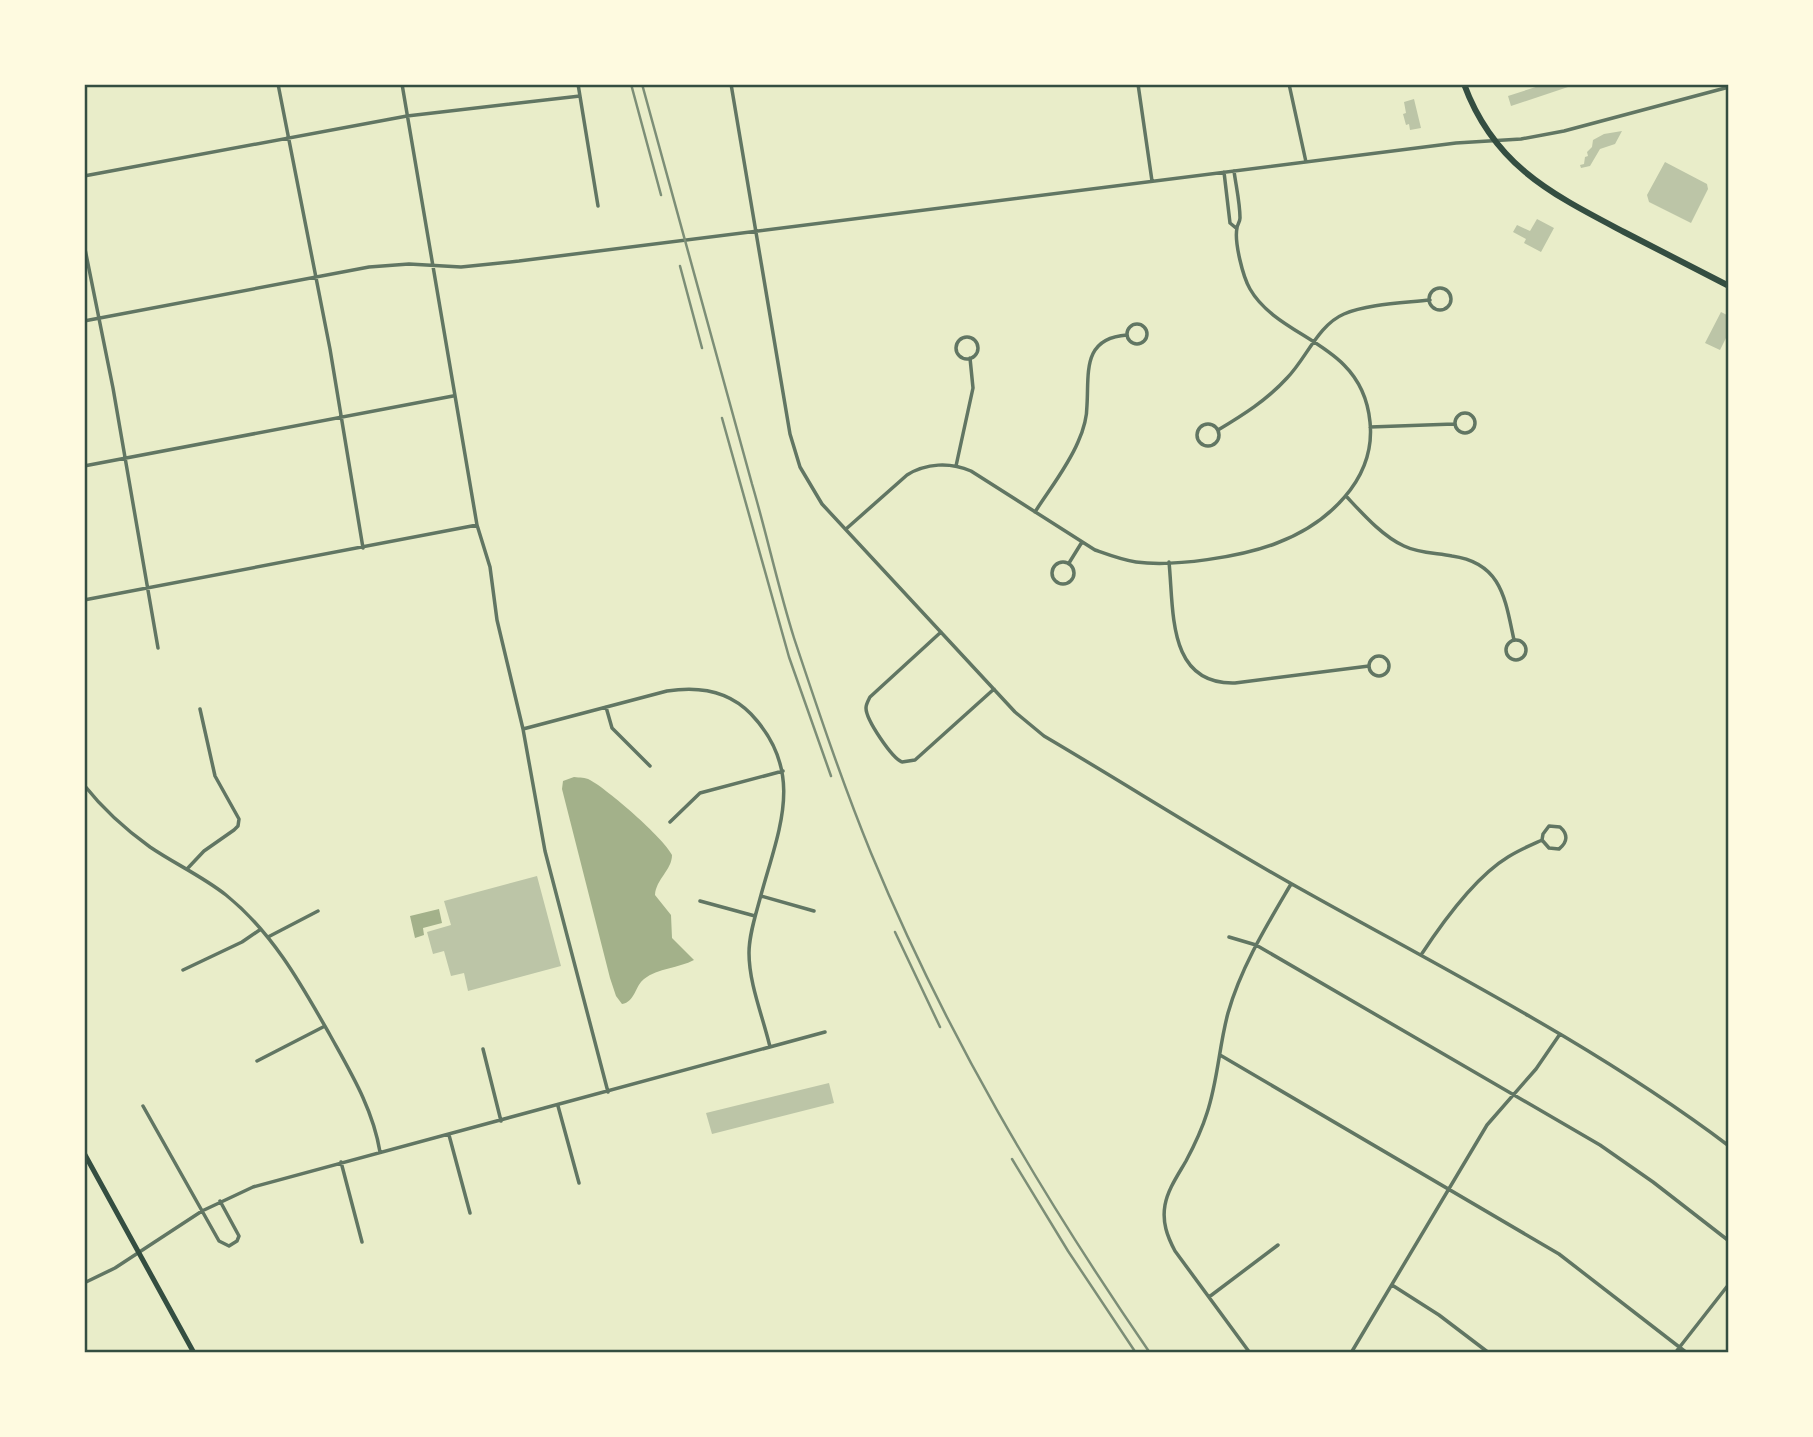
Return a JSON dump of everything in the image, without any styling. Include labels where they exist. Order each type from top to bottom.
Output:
[{"type":"main road","points":[[1464,84],[1481,121],[1494,140],[1517,165],[1547,190],[1729,286]]},
{"type":"main road","points":[[84,1153],[194,1353]]},
{"type":"street","points":[[278,84],[342,417],[363,548]]},
{"type":"street","points":[[402,84],[477,525],[490,567],[497,620],[523,729],[544,851],[608,1092]]},
{"type":"street","points":[[578,84],[598,205]]},
{"type":"street","points":[[731,84],[790,434],[797,460],[815,494],[994,689],[1044,736],[1291,884],[1422,954],[1560,1034],[1660,1096],[1729,1146]]},
{"type":"street","points":[[1139,84],[1152,181]]},
{"type":"street","points":[[1289,84],[1306,162]]},
{"type":"street","points":[[84,321],[369,267],[409,264],[432,267],[519,261],[1306,162],[1521,139],[1564,131],[1729,87]]},
{"type":"street","points":[[84,176],[407,116],[580,96]]},
{"type":"street","points":[[846,529],[913,472],[932,466],[956,466],[979,475],[1082,542],[1122,559],[1142,562],[1169,562],[1239,554],[1270,545],[1310,526],[1346,496],[1365,464],[1370,427],[1363,393],[1353,375],[1333,355],[1272,313],[1253,294],[1243,273],[1236,228],[1240,221],[1234,171]]},
{"type":"street","points":[[1224,172],[1230,223],[1236,228]]},
{"type":"street","points":[[84,244],[100,317],[158,648]]},
{"type":"street","points":[[1439,288],[1448,292],[1451,298],[1448,307],[1441,310],[1432,306],[1430,300],[1431,294],[1439,288]]},
{"type":"street","points":[[1218,430],[1269,396],[1298,367],[1328,325],[1344,314],[1430,300]]},
{"type":"street","points":[[1138,324],[1145,328],[1147,335],[1143,343],[1135,345],[1127,335],[1130,327],[1138,324]]},
{"type":"street","points":[[1035,512],[1078,442],[1086,415],[1086,378],[1093,355],[1108,339],[1127,335]]},
{"type":"street","points":[[964,337],[973,338],[978,345],[977,353],[970,358],[962,358],[957,351],[958,342],[964,337]]},
{"type":"street","points":[[956,466],[973,388],[970,358]]},
{"type":"street","points":[[84,466],[453,396]]},
{"type":"street","points":[[1464,412],[1472,416],[1475,422],[1473,429],[1465,433],[1457,430],[1454,424],[1458,415],[1464,412]]},
{"type":"street","points":[[1210,424],[1218,430],[1218,439],[1214,444],[1208,446],[1199,441],[1197,435],[1201,426],[1210,424]]},
{"type":"street","points":[[1370,427],[1454,424]]},
{"type":"street","points":[[1346,496],[1402,545],[1418,551],[1466,559],[1485,569],[1503,594],[1514,640]]},
{"type":"street","points":[[84,600],[477,525]]},
{"type":"street","points":[[1069,563],[1082,542]]},
{"type":"street","points":[[1062,562],[1069,563],[1073,568],[1073,578],[1068,583],[1058,582],[1053,573],[1054,567],[1062,562]]},
{"type":"street","points":[[1169,562],[1180,651],[1189,666],[1206,678],[1217,682],[1235,682],[1369,666]]},
{"type":"street","points":[[941,632],[870,697],[868,702],[867,713],[896,760],[915,760],[994,689]]},
{"type":"street","points":[[1514,640],[1523,643],[1526,650],[1524,656],[1518,660],[1512,660],[1506,653],[1506,646],[1514,640]]},
{"type":"street","points":[[1380,656],[1386,658],[1390,668],[1380,677],[1373,675],[1369,666],[1373,657],[1380,656]]},
{"type":"street","points":[[523,729],[679,689],[697,689],[723,695],[744,706],[759,722],[775,747],[783,771],[786,795],[755,916],[749,953],[770,1047]]},
{"type":"street","points":[[606,707],[612,727],[650,766]]},
{"type":"street","points":[[187,869],[204,850],[234,830],[239,819],[215,776],[200,709]]},
{"type":"street","points":[[670,822],[700,793],[783,771]]},
{"type":"street","points":[[84,785],[107,813],[152,848],[225,894],[268,937],[289,965],[365,1101],[380,1152]]},
{"type":"street","points":[[84,796],[89,792]]},
{"type":"street","points":[[1549,826],[1560,827],[1566,835],[1564,845],[1559,849],[1549,848],[1542,840],[1542,834],[1549,826]]},
{"type":"street","points":[[1422,954],[1491,869],[1542,840]]},
{"type":"street","points":[[1250,1353],[1170,1241],[1164,1213],[1167,1196],[1192,1150],[1207,1113],[1236,988],[1256,945],[1291,884]]},
{"type":"street","points":[[761,896],[814,911]]},
{"type":"street","points":[[700,901],[755,916]]},
{"type":"street","points":[[268,937],[318,911]]},
{"type":"street","points":[[183,970],[242,942],[261,929]]},
{"type":"street","points":[[1229,937],[1256,945],[1625,1161],[1729,1241]]},
{"type":"street","points":[[257,1061],[325,1026]]},
{"type":"street","points":[[84,1283],[104,1275],[220,1201],[265,1183],[825,1032]]},
{"type":"street","points":[[1351,1353],[1487,1125],[1536,1069],[1560,1034]]},
{"type":"street","points":[[483,1049],[501,1121]]},
{"type":"street","points":[[1220,1055],[1559,1254],[1687,1353]]},
{"type":"street","points":[[143,1106],[219,1241],[229,1246],[239,1236],[220,1201]]},
{"type":"street","points":[[558,1106],[579,1183]]},
{"type":"street","points":[[449,1135],[470,1213]]},
{"type":"street","points":[[341,1162],[362,1242]]},
{"type":"street","points":[[1209,1297],[1278,1245]]},
{"type":"street","points":[[1675,1353],[1729,1283]]},
{"type":"street","points":[[1392,1285],[1489,1353]]},
{"type":"shaded area","points":[[574,777],[588,779],[609,793],[647,826],[672,855],[655,895],[671,915],[672,938],[694,960],[650,975],[641,982],[630,1000],[622,1004],[610,978],[562,789],[563,781]]},
{"type":"shaded area","points":[[439,909],[442,923],[423,928],[424,935],[415,938],[410,916]]},
{"type":"building","points":[[1545,84],[1571,86],[1511,106],[1508,96]]},
{"type":"building","points":[[1414,99],[1421,128],[1410,130],[1403,114],[1406,113],[1404,102]]},
{"type":"building","points":[[1622,131],[1615,144],[1600,149],[1590,166],[1581,168],[1580,165],[1584,164],[1593,140],[1604,134]]},
{"type":"building","points":[[1665,162],[1707,184],[1708,189],[1691,223],[1649,202],[1647,195]]},
{"type":"building","points":[[1537,219],[1554,228],[1541,252],[1524,243],[1526,239],[1513,232],[1517,225],[1530,231]]},
{"type":"building","points":[[1721,312],[1729,316],[1729,332],[1720,350],[1705,343]]},
{"type":"building","points":[[537,876],[561,966],[468,991],[464,973],[451,976],[444,951],[433,954],[427,932],[451,925],[444,901]]},
{"type":"building","points":[[829,1083],[834,1103],[712,1134],[706,1113]]},
{"type":"railway","points":[[631,84],[661,195]]},
{"type":"railway","points":[[642,84],[788,619],[871,853],[930,984],[997,1110],[1070,1233],[1150,1353]]},
{"type":"railway","points":[[680,266],[702,348]]},
{"type":"railway","points":[[722,418],[789,657],[831,776]]},
{"type":"railway","points":[[895,932],[940,1027]]},
{"type":"railway","points":[[1012,1159],[1068,1251],[1136,1353]]}]
